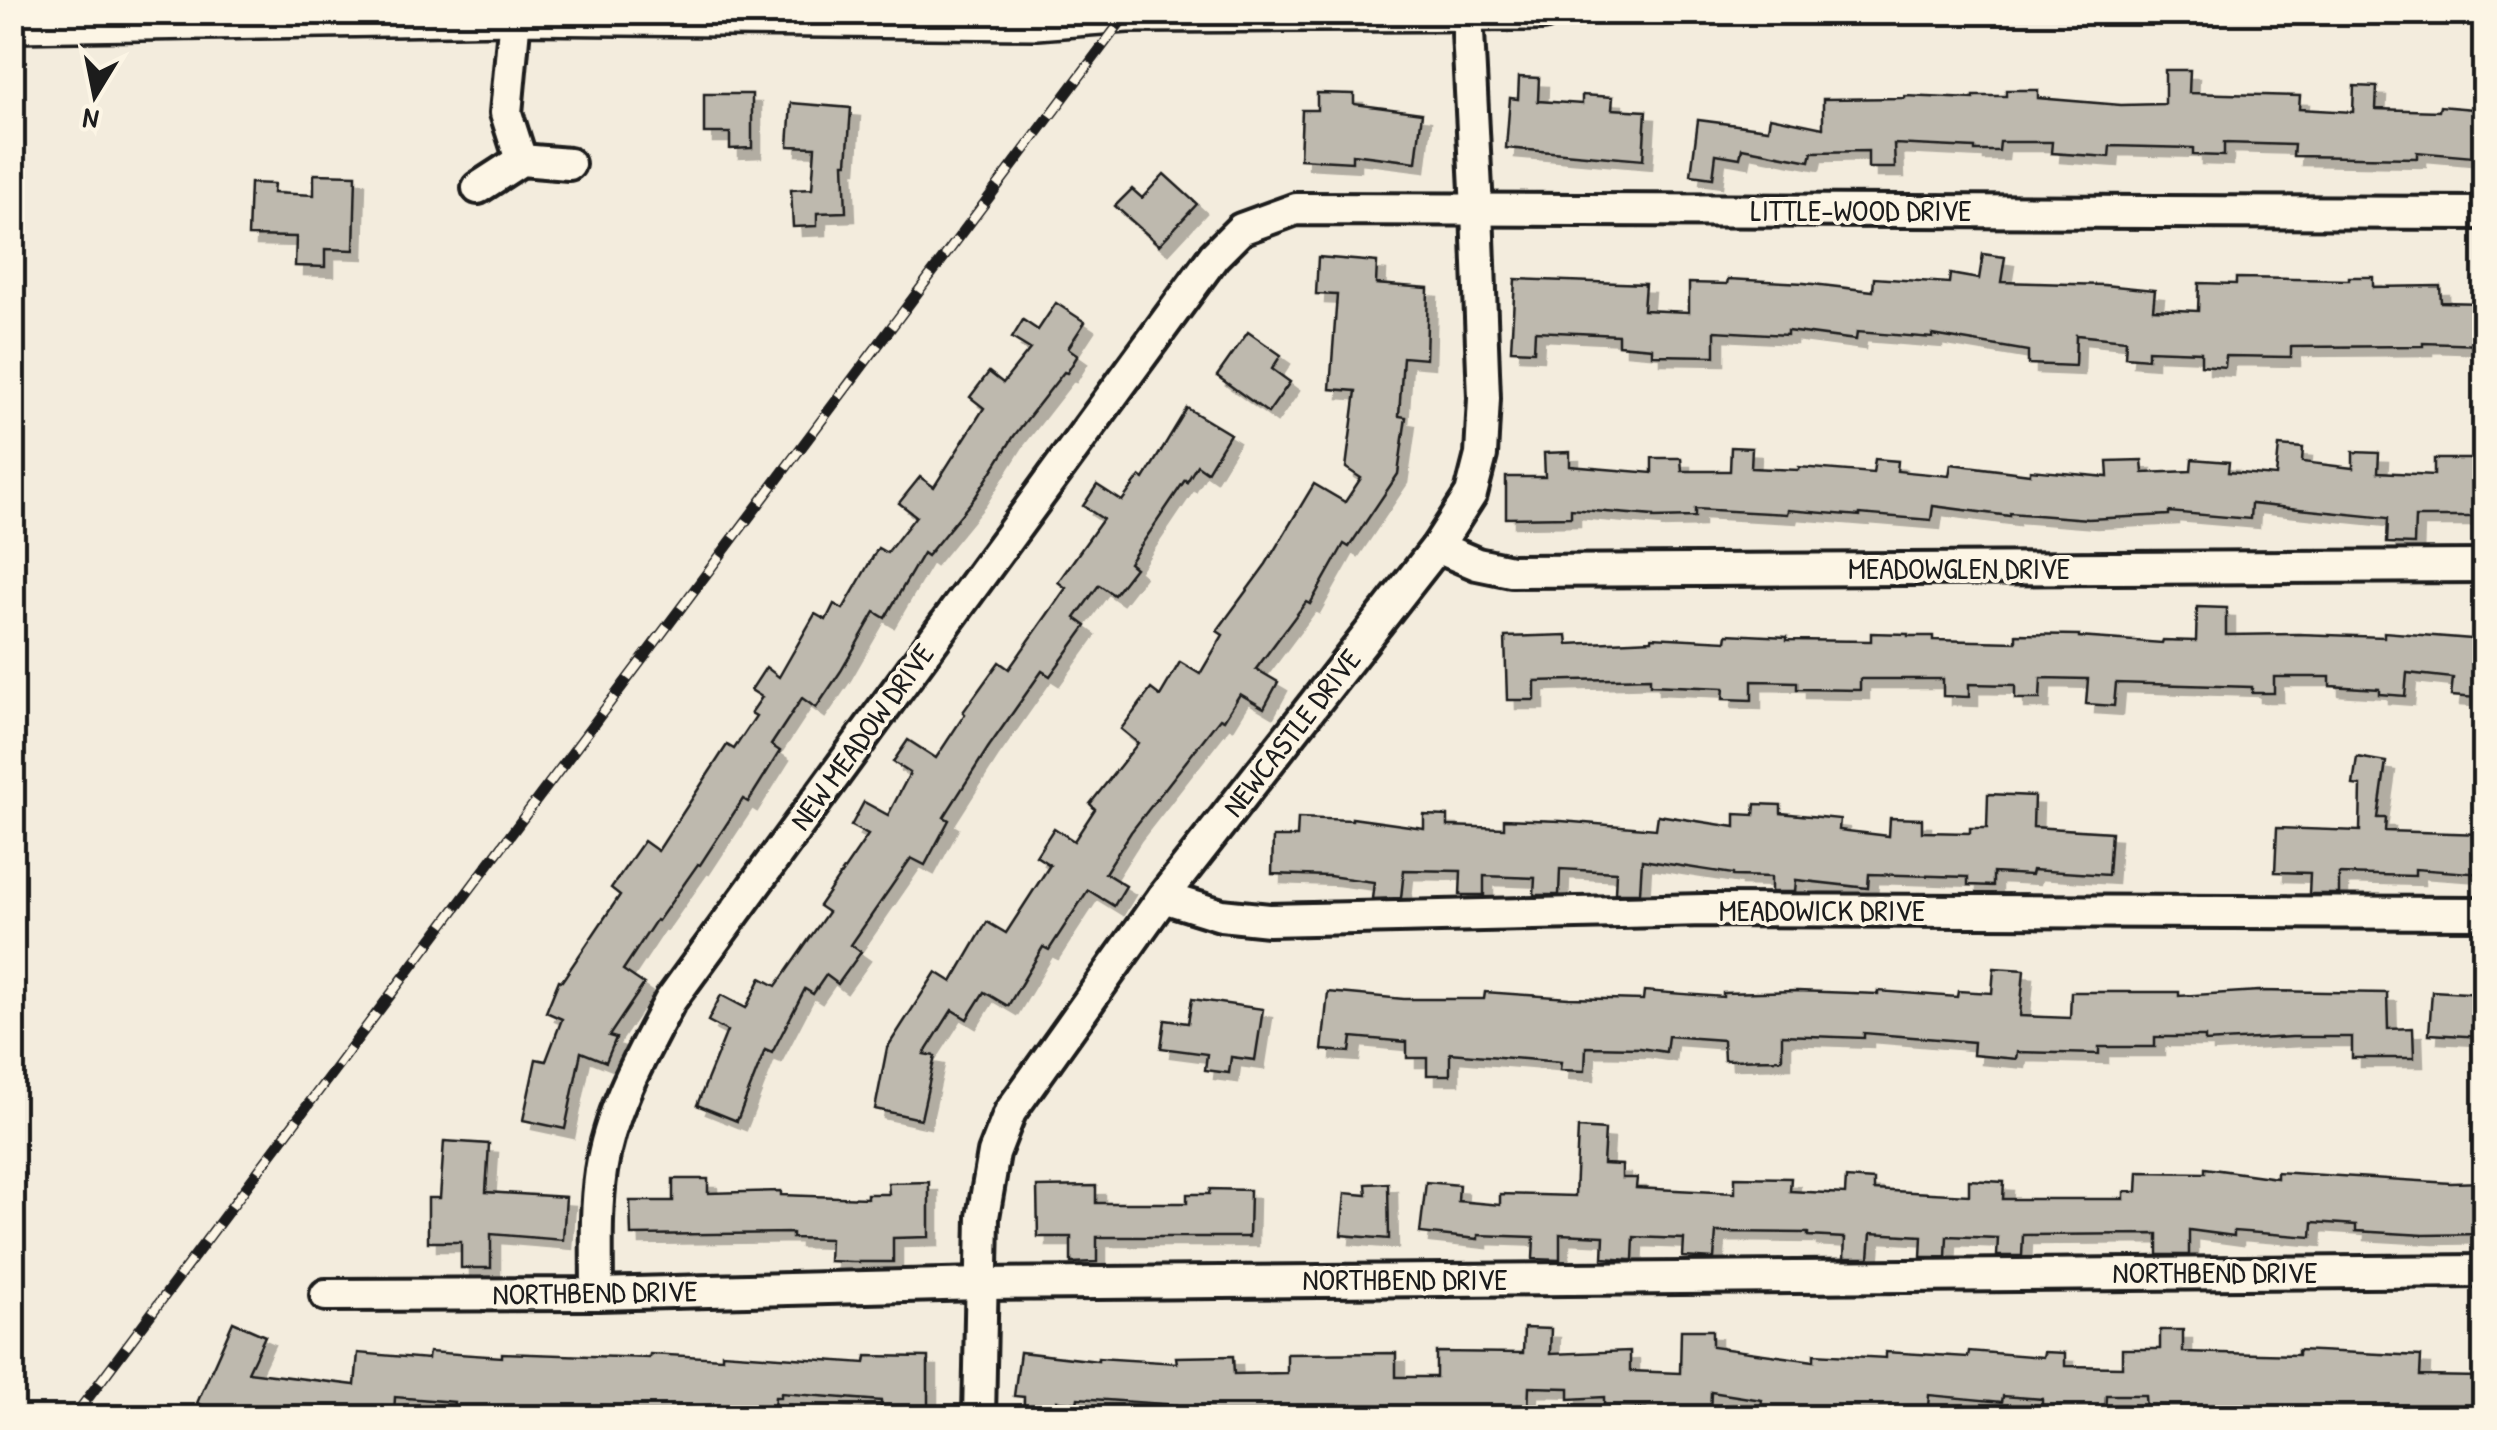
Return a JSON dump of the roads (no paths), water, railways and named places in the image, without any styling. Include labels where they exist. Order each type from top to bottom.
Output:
[{"type":"street","points":[[12,24],[514,16],[1037,17],[1543,12]]},
{"type":"street","name":"NEWCASTLE DRIVE","points":[[979,1418],[982,1216],[994,1153],[1010,1112],[1163,897],[1437,547],[1471,494],[1481,455],[1484,398],[1467,13]]},
{"type":"street","points":[[514,16],[506,113],[521,160]]},
{"type":"street","points":[[478,188],[521,160],[569,164]]},
{"type":"street","name":"LITTLE-WOOD DRIVE","points":[[1241,229],[1296,209],[2484,212]]},
{"type":"street","name":"NEW MEADOW DRIVE","points":[[597,1294],[596,1228],[601,1171],[614,1116],[670,1001],[1214,256],[1241,229]]},
{"type":"street","name":"MEADOWGLEN DRIVE","points":[[1437,547],[1477,564],[1511,571],[2484,566]]},
{"type":"street","name":"MEADOWICK DRIVE","points":[[1163,897],[1221,915],[1269,920],[1705,910],[2484,912]]},
{"type":"street","name":"NORTHBEND DRIVE","points":[[326,1295],[597,1294],[981,1284],[2484,1271]]},
{"type":"railway","points":[[73,1418],[1128,12]]}]
